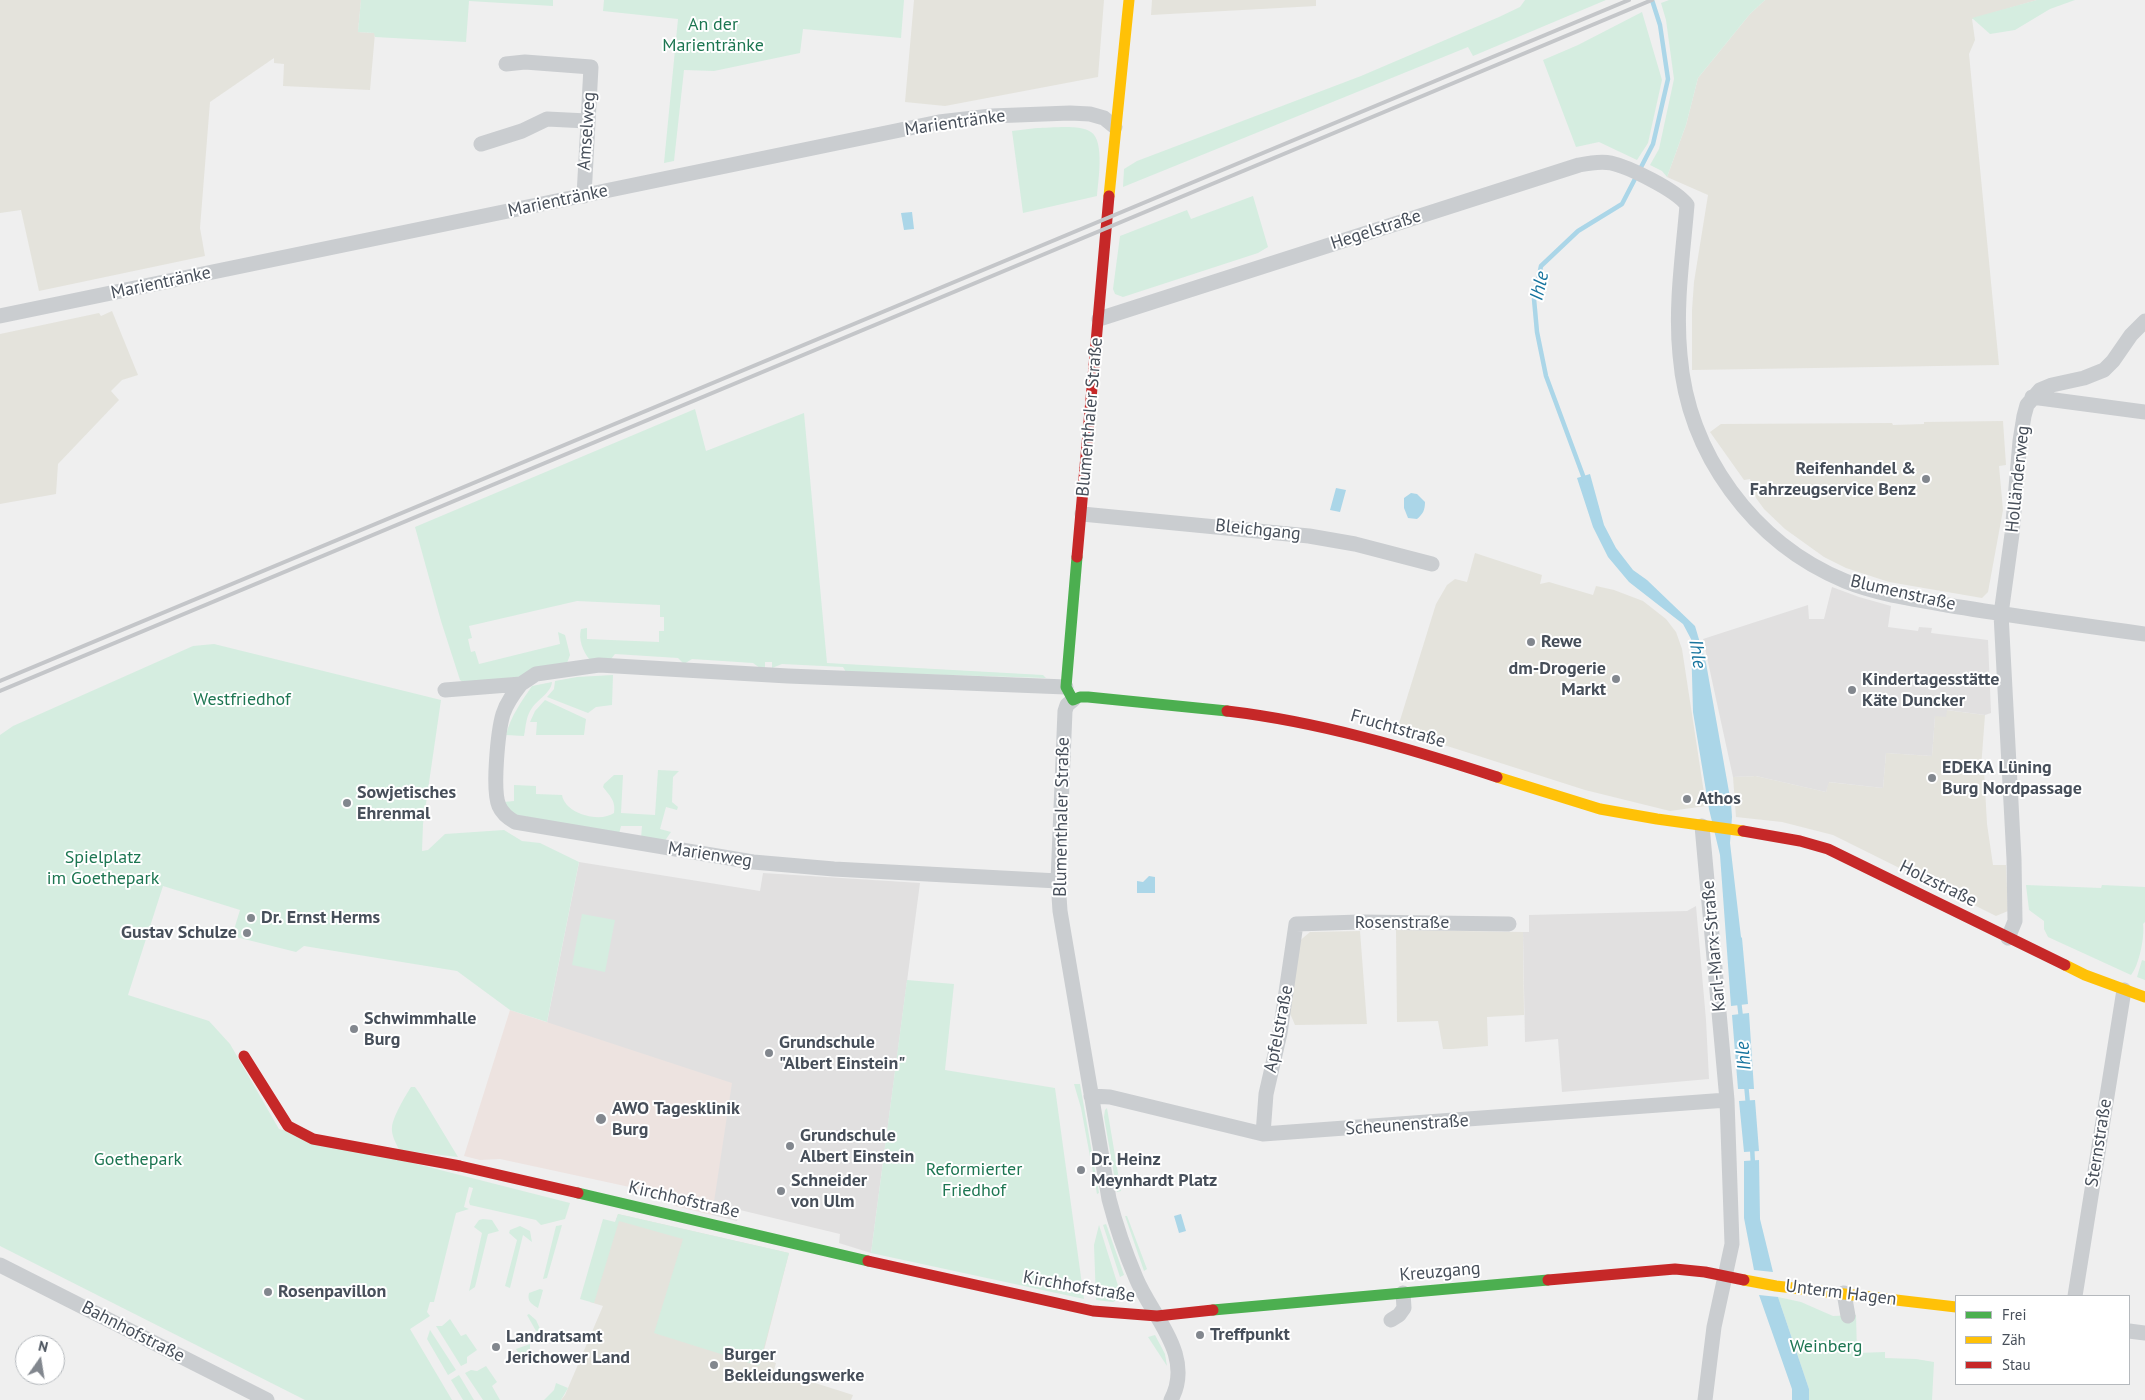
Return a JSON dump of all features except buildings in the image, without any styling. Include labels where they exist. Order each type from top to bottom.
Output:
[{"type":"street","name":"Blumenthaler Straße","points":[[1129,0],[1114,127],[1082,514],[1070,693],[1065,711],[1058,881],[1065,945],[1114,1217],[1146,1301],[1174,1346],[1179,1368],[1176,1387],[1171,1400]]},
{"type":"street","name":"Amselweg","points":[[506,64],[525,62],[591,67],[584,196]]},
{"type":"street","name":"Marientränke","points":[[0,316],[960,119],[991,116],[1090,114],[1104,118],[1114,127]]},
{"type":"street","points":[[481,144],[522,131],[547,119],[587,121]]},
{"type":"street","name":"Hegelstraße","points":[[1099,319],[1591,162],[1610,163],[1654,182]]},
{"type":"street","name":"Blumenstraße","points":[[1654,182],[1683,199],[1687,204],[1678,329],[1682,373],[1687,399],[1696,428],[1715,467],[1730,492],[1755,519],[1796,554],[1821,570],[1846,581],[1903,596],[2001,614]]},
{"type":"street","points":[[2032,397],[2040,390],[2052,385],[2084,378],[2104,370],[2113,361],[2130,335],[2145,321]]},
{"type":"street","points":[[2032,397],[2145,412]]},
{"type":"street","name":"Holländerweg","points":[[2001,614],[2012,534],[2020,441],[2027,405],[2032,397]]},
{"type":"street","name":"Bleichgang","points":[[1082,514],[1309,536],[1355,544],[1432,564]]},
{"type":"street","points":[[2008,938],[2014,921],[2014,859],[2001,614],[2145,634]]},
{"type":"street","points":[[445,690],[521,684],[536,674],[579,667],[600,666],[1070,693]]},
{"type":"street","name":"Marienweg","points":[[521,684],[508,704],[503,716],[498,742],[496,789],[499,807],[515,822],[753,862],[1058,881]]},
{"type":"street","name":"Fruchtstraße","points":[[1070,693],[1080,697],[1287,719],[1327,727],[1600,809],[1705,826]]},
{"type":"street","name":"Holzstraße","points":[[1705,826],[1828,849],[2085,975],[2145,997]]},
{"type":"street","name":"Karl-Marx-Straße","points":[[1705,826],[1727,1100],[1732,1244],[1714,1327],[1705,1400]]},
{"type":"street","name":"Rosenstraße","points":[[1296,924],[1360,922],[1509,924]]},
{"type":"street","name":"Apfelstraße","points":[[1263,1134],[1266,1094],[1280,1033],[1296,924]]},
{"type":"street","name":"Sternstraße","points":[[2075,1295],[2124,990]]},
{"type":"street","name":"Kirchhofstraße","points":[[244,1056],[288,1126],[313,1139],[460,1166],[973,1285],[1086,1309],[1120,1314],[1157,1316]]},
{"type":"street","name":"Scheunenstraße","points":[[1091,1096],[1112,1098],[1263,1134],[1727,1100]]},
{"type":"street","name":"Bahnhofstraße","points":[[0,1265],[267,1400]]},
{"type":"street","name":"Kreuzgang","points":[[1157,1316],[1403,1292],[1675,1269],[1726,1276]]},
{"type":"street","name":"Unterm Hagen","points":[[1726,1276],[1776,1286],[1955,1307]]},
{"type":"street","points":[[1391,1320],[1399,1315],[1404,1308],[1403,1292]]},
{"type":"street","points":[[1844,1293],[1848,1316]]},
{"type":"street","points":[[2130,1331],[2145,1333]]},
{"type":"shaded area","points":[[0,0],[361,0],[358,32],[375,33],[370,90],[283,86],[284,64],[274,63],[274,58],[210,102],[200,228],[205,256],[39,291],[21,210],[0,213]]},
{"type":"shaded area","points":[[914,0],[1104,0],[1098,77],[945,106],[905,102]]},
{"type":"shaded area","points":[[1152,0],[1316,0],[1316,6],[1151,15]]},
{"type":"shaded area","points":[[1765,0],[2037,0],[1972,19],[1975,40],[1969,54],[1999,365],[1692,370],[1694,282],[1708,195],[1667,177],[1686,125],[1698,78],[1750,14]]},
{"type":"shaded area","points":[[112,311],[138,375],[122,380],[111,391],[119,400],[58,464],[56,494],[0,504],[0,334],[99,313],[101,316]]},
{"type":"shaded area","points":[[2003,421],[2006,465],[1999,466],[2003,510],[1988,592],[1982,598],[1889,582],[1846,568],[1824,557],[1785,529],[1764,509],[1756,498],[1750,479],[1744,480],[1710,432],[1721,424],[1892,423],[1893,425],[1924,424],[1924,422]]},
{"type":"shaded area","points":[[1475,553],[1542,575],[1540,584],[1549,582],[1593,595],[1596,586],[1614,590],[1643,601],[1666,619],[1676,632],[1682,649],[1706,806],[1670,811],[1585,790],[1397,730],[1436,604],[1447,585],[1455,579],[1467,582]]},
{"type":"shaded area","name":"Kindertagesstätte Käte Duncker","points":[[1832,587],[1891,606],[1888,627],[1918,631],[1919,627],[1932,628],[1931,633],[1988,640],[1991,713],[1985,715],[1947,710],[1946,717],[1935,716],[1932,756],[1886,753],[1883,788],[1829,782],[1826,792],[1756,776],[1733,777],[1703,639],[1808,605],[1809,619],[1824,619]]},
{"type":"shaded area","points":[[1946,710],[1985,715],[1981,768],[1984,770],[1987,824],[1993,865],[2006,865],[2008,911],[1996,916],[1833,835],[1782,822],[1736,817],[1733,777],[1756,776],[1826,792],[1828,782],[1883,788],[1886,753],[1932,756],[1935,716]]},
{"type":"shaded area","name":"Grundschule \"Albert Einstein\"","points":[[579,862],[760,891],[763,873],[920,883],[871,1253],[839,1243],[840,1234],[740,1210],[737,1221],[712,1215],[547,1022]]},
{"type":"shaded area","points":[[1696,906],[1709,1079],[1562,1092],[1558,1039],[1525,1042],[1523,932],[1529,932],[1529,915],[1687,911]]},
{"type":"shaded area","points":[[1396,930],[1523,932],[1524,1015],[1487,1017],[1488,1046],[1452,1049],[1443,1049],[1438,1021],[1397,1022]]},
{"type":"shaded area","points":[[1360,931],[1367,1024],[1295,1025],[1289,1011],[1297,943],[1310,932]]},
{"type":"shaded area","name":"AWO Tagesklinik Burg","points":[[510,1010],[732,1083],[712,1215],[675,1206],[662,1194],[500,1159],[480,1160],[464,1156]]},
{"type":"shaded area","points":[[618,1214],[789,1253],[762,1358],[776,1363],[774,1370],[853,1395],[851,1400],[561,1400],[565,1395],[603,1306],[590,1302]]},
{"type":"green space","points":[[361,0],[553,0],[553,6],[469,1],[466,42],[375,37],[374,33],[358,32]]},
{"type":"green space","name":"An der Marientränke","points":[[604,0],[904,0],[901,38],[803,29],[800,53],[714,71],[684,70],[674,161],[664,163],[678,19],[603,11]]},
{"type":"green space","points":[[1525,0],[1606,0],[1473,56],[1468,47],[1123,187],[1124,169],[1137,161],[1361,76],[1499,17],[1520,7]]},
{"type":"green space","points":[[1669,0],[1765,0],[1750,14],[1698,78],[1686,125],[1667,177],[1662,171],[1650,165],[1659,149],[1674,79],[1666,20],[1661,3]]},
{"type":"green space","points":[[2037,0],[2075,0],[2050,9],[2015,30],[1990,34],[1972,18]]},
{"type":"green space","points":[[1642,12],[1662,80],[1648,143],[1637,160],[1599,142],[1576,147],[1543,60],[1578,45]]},
{"type":"green space","points":[[1037,128],[1080,128],[1091,132],[1098,144],[1100,162],[1097,196],[1023,213],[1012,131]]},
{"type":"green space","points":[[1253,196],[1268,247],[1258,253],[1123,297],[1115,294],[1113,289],[1120,236],[1187,210],[1191,219]]},
{"type":"green space","points":[[695,409],[706,451],[804,413],[827,663],[1043,675],[1046,678],[846,672],[843,667],[782,664],[772,668],[772,662],[765,662],[765,668],[760,668],[753,663],[692,659],[684,664],[678,658],[615,654],[611,659],[590,660],[582,645],[581,629],[587,628],[587,639],[659,642],[659,631],[664,631],[664,617],[660,617],[660,605],[577,601],[469,626],[472,638],[468,639],[471,652],[475,651],[479,664],[560,644],[558,632],[565,635],[570,655],[567,663],[520,677],[463,682],[460,680],[441,621],[415,527]]},
{"type":"green space","name":"Goethepark","points":[[214,644],[441,700],[423,824],[422,851],[428,850],[445,834],[504,830],[522,841],[540,843],[579,862],[547,1022],[510,1010],[457,971],[304,946],[296,952],[232,936],[240,910],[163,886],[128,995],[209,1021],[230,1044],[279,1129],[570,1203],[565,1219],[541,1225],[536,1220],[470,1205],[469,1202],[473,1188],[469,1187],[464,1207],[469,1209],[456,1213],[434,1302],[430,1302],[427,1312],[430,1316],[410,1329],[452,1400],[305,1400],[0,1246],[0,735],[13,726],[193,646]]},
{"type":"green space","points":[[613,675],[612,705],[596,707],[588,713],[547,697],[554,689],[555,681],[577,677]]},
{"type":"green space","points":[[552,682],[544,696],[530,711],[526,721],[524,736],[506,735],[514,715],[532,686]]},
{"type":"green space","points":[[545,700],[586,719],[584,735],[536,735],[537,722],[530,722],[535,711]]},
{"type":"green space","points":[[658,770],[679,771],[673,777],[672,802],[678,807],[677,810],[666,807],[660,829],[671,832],[664,842],[641,838],[642,826],[621,826],[619,834],[517,815],[511,812],[504,802],[514,801],[514,785],[536,786],[536,794],[562,795],[569,807],[576,812],[592,817],[608,816],[614,813],[614,805],[603,787],[604,784],[614,775],[623,775],[621,813],[655,815]]},
{"type":"green space","points":[[2026,885],[2101,888],[2102,885],[2145,887],[2145,922],[2143,924],[2142,943],[2137,965],[2131,975],[2048,937],[2044,929],[2044,921],[2029,910]]},
{"type":"green space","points":[[582,914],[615,920],[605,972],[572,965]]},
{"type":"green space","points":[[2142,960],[2145,961],[2145,980],[2137,977]]},
{"type":"green space","name":"Reformierter Friedhof","points":[[907,980],[954,984],[945,1070],[1055,1088],[1084,1299],[871,1253]]},
{"type":"green space","points":[[1074,1084],[1080,1084],[1099,1193],[1097,1194],[1081,1108]]},
{"type":"green space","points":[[411,1087],[415,1087],[420,1094],[458,1157],[399,1150],[393,1136],[392,1127],[397,1112]]},
{"type":"green space","points":[[1107,1108],[1121,1191],[1117,1192],[1104,1117]]},
{"type":"green space","points":[[618,1214],[789,1253],[759,1366],[654,1333],[683,1239],[619,1221],[594,1303],[580,1299],[603,1219],[615,1222]]},
{"type":"green space","points":[[1125,1216],[1127,1216],[1147,1269],[1144,1271]]},
{"type":"green space","points":[[479,1220],[492,1220],[499,1231],[488,1234],[475,1287],[469,1291],[482,1233],[474,1227]]},
{"type":"green space","points":[[1106,1224],[1124,1275],[1120,1277],[1103,1225]]},
{"type":"green space","points":[[562,1225],[547,1278],[543,1279],[556,1226]]},
{"type":"green space","points":[[1099,1225],[1120,1292],[1119,1299],[1113,1302],[1096,1300],[1094,1245]]},
{"type":"green space","points":[[520,1226],[530,1231],[532,1242],[523,1235],[510,1288],[505,1286],[517,1240],[509,1233],[510,1230]]},
{"type":"green space","points":[[540,1289],[543,1290],[538,1308],[530,1302],[529,1293]]},
{"type":"green space","name":"Weinberg","points":[[1778,1297],[1801,1302],[1833,1316],[1856,1315],[1857,1353],[1885,1352],[1885,1358],[1916,1359],[1934,1362],[1932,1400],[1809,1400],[1809,1389]]},
{"type":"green space","points":[[529,1314],[536,1320],[542,1333],[535,1334],[536,1331],[527,1315]]},
{"type":"green space","points":[[450,1319],[461,1336],[466,1334],[477,1350],[467,1357],[467,1363],[461,1366],[436,1326],[442,1326]]},
{"type":"green space","points":[[430,1330],[456,1370],[448,1375],[427,1339]]},
{"type":"green space","points":[[1155,1335],[1165,1354],[1167,1366],[1148,1337]]},
{"type":"green space","points":[[530,1344],[530,1361],[525,1364],[516,1349]]},
{"type":"green space","points":[[486,1366],[497,1382],[492,1386],[500,1400],[483,1400],[465,1373],[471,1370],[477,1371]]},
{"type":"green space","points":[[459,1375],[474,1400],[463,1400],[451,1380]]},
{"type":"green space","points":[[556,1383],[568,1388],[561,1400],[544,1400],[554,1390]]},
{"type":"water","points":[[912,212],[914,229],[904,230],[901,213]]},
{"type":"water","points":[[1590,474],[1604,525],[1616,548],[1633,570],[1647,580],[1695,626],[1706,663],[1731,803],[1730,843],[1748,1004],[1731,1006],[1720,855],[1709,809],[1693,712],[1691,639],[1683,624],[1629,582],[1608,557],[1593,527],[1577,478]]},
{"type":"water","points":[[1336,488],[1346,490],[1340,512],[1330,510]]},
{"type":"water","points":[[1411,493],[1417,494],[1425,502],[1423,512],[1417,519],[1408,518],[1404,508],[1404,498]]},
{"type":"water","points":[[1149,876],[1155,877],[1155,893],[1137,893],[1137,881],[1143,882]]},
{"type":"water","points":[[1749,1013],[1754,1089],[1738,1089],[1732,1015]]},
{"type":"water","points":[[1755,1100],[1759,1151],[1744,1152],[1739,1101]]},
{"type":"water","points":[[1759,1160],[1760,1219],[1773,1272],[1754,1270],[1744,1218],[1744,1161]]},
{"type":"water","points":[[1181,1214],[1186,1231],[1179,1233],[1174,1216]]},
{"type":"water","points":[[1759,1295],[1778,1297],[1809,1389],[1809,1400],[1792,1400],[1792,1389]]},
{"type":"waterway","name":"Ihle","points":[[1585,481],[1546,376],[1537,332],[1534,299],[1541,266],[1578,231],[1622,204],[1653,144],[1668,79],[1660,25],[1652,0]]},
{"type":"waterway","name":"Ihle","points":[[1739,1001],[1741,1018]]},
{"type":"waterway","name":"Ihle","points":[[1746,1083],[1748,1105]]},
{"type":"waterway","name":"Ihle","points":[[1752,1146],[1753,1165]]},
{"type":"railway","points":[[0,681],[1629,0]]},
{"type":"railway","points":[[0,691],[1652,0]]},
{"type":"traffic: fast","points":[[1077,557],[1066,687],[1073,700],[1080,697],[1088,697],[1227,711]]},
{"type":"traffic: fast","points":[[578,1193],[868,1261]]},
{"type":"traffic: fast","points":[[1213,1310],[1548,1280]]},
{"type":"traffic: slow","points":[[1109,196],[1129,0]]},
{"type":"traffic: slow","points":[[1497,777],[1600,809],[1743,831]]},
{"type":"traffic: slow","points":[[2065,965],[2085,975],[2145,997]]},
{"type":"traffic: slow","points":[[1744,1280],[1776,1286],[1955,1307]]},
{"type":"traffic: jam","points":[[1077,557],[1109,196]]},
{"type":"traffic: jam","points":[[1227,711],[1296,722],[1364,737],[1497,777]]},
{"type":"traffic: jam","points":[[1743,831],[1800,841],[1828,849],[2065,965]]},
{"type":"traffic: jam","points":[[244,1056],[288,1126],[313,1139],[460,1166],[578,1193]]},
{"type":"traffic: jam","points":[[868,1261],[1093,1311],[1157,1316],[1213,1310]]},
{"type":"traffic: jam","points":[[1548,1280],[1675,1269],[1705,1272],[1744,1280]]},
{"type":"place","name":"Reifenhandel & Fahrzeugservice Benz","points":[[1926,479]]},
{"type":"place","name":"Rewe","points":[[1531,642]]},
{"type":"place","name":"dm-Drogerie Markt","points":[[1616,679]]},
{"type":"place","name":"Kindertagesstätte Käte Duncker","points":[[1852,690]]},
{"type":"place","name":"EDEKA Lüning Burg Nordpassage","points":[[1932,778]]},
{"type":"place","name":"Athos","points":[[1687,799]]},
{"type":"place","name":"Sowjetisches Ehrenmal","points":[[347,803]]},
{"type":"place","name":"Dr. Ernst Herms","points":[[251,918]]},
{"type":"place","name":"Gustav Schulze","points":[[247,933]]},
{"type":"place","name":"Schwimmhalle Burg","points":[[354,1029]]},
{"type":"place","name":"Grundschule \"Albert Einstein\"","points":[[769,1053]]},
{"type":"place","name":"AWO Tagesklinik Burg","points":[[601,1119]]},
{"type":"place","name":"Grundschule Albert Einstein","points":[[790,1146]]},
{"type":"place","name":"Dr. Heinz Meynhardt Platz","points":[[1081,1170]]},
{"type":"place","name":"Schneider von Ulm","points":[[781,1191]]},
{"type":"place","name":"Rosenpavillon","points":[[268,1292]]},
{"type":"place","name":"Treffpunkt","points":[[1200,1335]]},
{"type":"place","name":"Landratsamt Jerichower Land","points":[[496,1347]]},
{"type":"place","name":"Burger Bekleidungswerke","points":[[714,1365]]},
{"type":"park label","name":"Westfriedhof","points":[[242,700]]},
{"type":"park label","name":"Spielplatz im Goethepark","points":[[103,868]]}]
